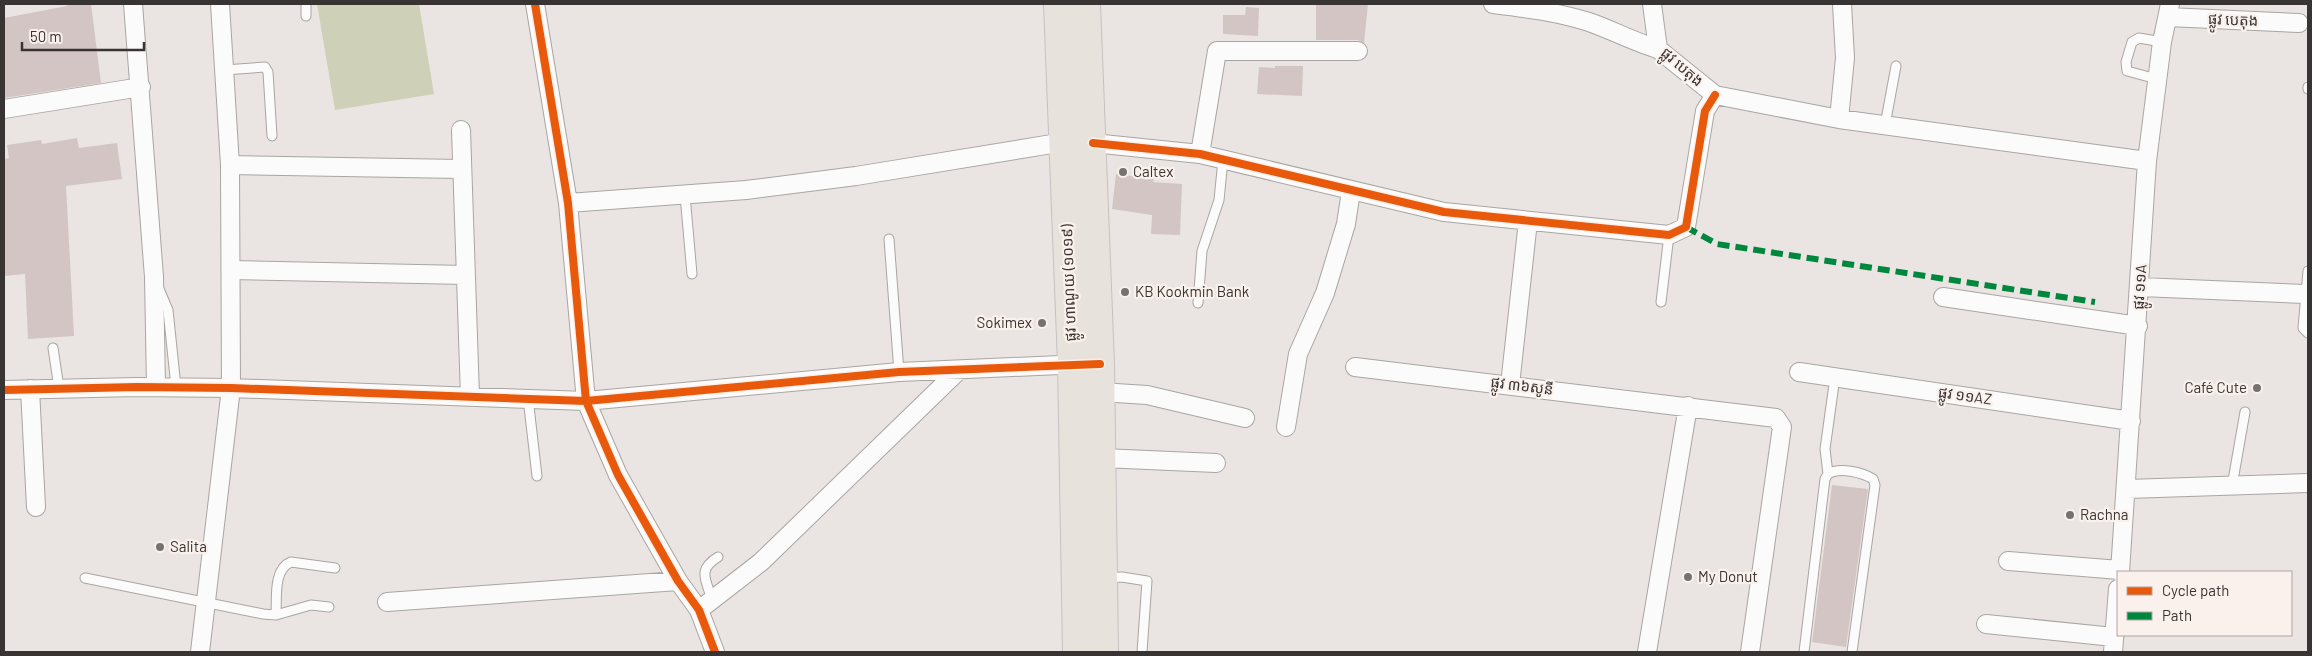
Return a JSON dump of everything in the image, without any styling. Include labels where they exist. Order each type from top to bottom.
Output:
[{"type":"main road","name":"ផ្លូវ ហាណូយ (១០១៩)","points":[[1058,4],[1072,364],[1077,652]]},
{"type":"main road","name":"ផ្លូវ ហាណូយ (១០១៩)","points":[[1086,4],[1093,142],[1100,364],[1104,652]]},
{"type":"street","points":[[133,4],[141,87],[154,277],[156,387]]},
{"type":"street","points":[[200,652],[231,388],[230,165],[220,4]]},
{"type":"street","points":[[534,4],[568,203],[586,400],[618,475],[678,581],[705,606],[715,652]]},
{"type":"street","points":[[1493,4],[1552,11],[1591,23],[1633,42],[1658,49]]},
{"type":"street","name":"ផ្លូវ បេតុង","points":[[1652,4],[1658,49],[1716,95]]},
{"type":"street","points":[[1839,119],[1845,58],[1842,4]]},
{"type":"street","name":"ផ្លូវ បេតុង","points":[[2169,11],[2299,23]]},
{"type":"street","name":"ផ្លូវ ១១A","points":[[2120,571],[2138,326],[2147,161],[2162,42],[2169,11]]},
{"type":"street","points":[[1200,154],[1217,51],[1358,51]]},
{"type":"street","points":[[4,109],[141,87]]},
{"type":"street","points":[[1093,142],[1200,154],[1444,212],[1670,235],[1686,227],[1705,111],[1716,95],[1839,119],[2147,161]]},
{"type":"street","points":[[461,130],[470,396]]},
{"type":"street","points":[[568,203],[746,190],[856,176],[1064,142]]},
{"type":"street","points":[[230,165],[461,169]]},
{"type":"street","points":[[1286,427],[1298,354],[1325,293],[1346,224],[1351,191]]},
{"type":"street","points":[[1510,385],[1528,221]]},
{"type":"street","points":[[231,270],[465,275]]},
{"type":"street","points":[[2140,287],[2305,294]]},
{"type":"street","points":[[1943,298],[2138,326]]},
{"type":"street","points":[[4,390],[176,387],[586,400],[899,372],[1100,364]]},
{"type":"street","name":"ផ្លូវ ៣៦សូនី","points":[[1356,367],[1776,418],[1782,427],[1750,652]]},
{"type":"street","points":[[705,606],[761,562],[958,370]]},
{"type":"street","name":"ផ្លូវ ១១AZ","points":[[1799,372],[2131,421]]},
{"type":"street","points":[[30,389],[36,507]]},
{"type":"street","points":[[1100,392],[1147,395],[1245,418]]},
{"type":"street","points":[[1647,652],[1688,406]]},
{"type":"street","points":[[1102,458],[1216,463]]},
{"type":"street","points":[[2127,489],[2308,483]]},
{"type":"street","points":[[2008,561],[2120,571]]},
{"type":"street","points":[[387,602],[678,581]]},
{"type":"street","points":[[1986,624],[2113,644],[2117,608]]},
{"type":"lane","points":[[306,4],[306,16]]},
{"type":"lane","points":[[2157,78],[2127,71],[2126,62],[2132,42],[2140,38],[2162,42]]},
{"type":"lane","points":[[1885,126],[1896,66]]},
{"type":"lane","points":[[224,70],[265,67],[268,72],[272,136]]},
{"type":"lane","points":[[1198,303],[1202,251],[1219,200],[1222,160]]},
{"type":"lane","points":[[685,195],[692,274]]},
{"type":"lane","points":[[1661,302],[1670,235]]},
{"type":"lane","points":[[889,239],[899,372]]},
{"type":"lane","points":[[2308,271],[2303,328],[2308,333]]},
{"type":"lane","points":[[154,277],[168,310],[176,387]]},
{"type":"lane","points":[[53,348],[59,388]]},
{"type":"lane","points":[[1804,652],[1825,480],[1828,474],[1825,448],[1835,377]]},
{"type":"lane","points":[[528,398],[538,476]]},
{"type":"lane","points":[[2232,486],[2245,412]]},
{"type":"lane","points":[[1828,474],[1835,470],[1867,475],[1873,479],[1875,485],[1852,652]]},
{"type":"lane","points":[[705,606],[704,571],[707,564],[718,557]]},
{"type":"lane","points":[[276,615],[279,572],[285,565],[291,562],[335,568]]},
{"type":"lane","points":[[1104,578],[1122,577],[1147,581],[1142,652]]},
{"type":"lane","points":[[85,578],[206,604],[276,615],[299,607],[329,607]]},
{"type":"green space","points":[[317,4],[419,4],[434,94],[335,110]]},
{"type":"building","points":[[67,4],[91,4],[101,83],[4,98],[4,18],[67,6]]},
{"type":"building","points":[[1316,4],[1368,4],[1364,43],[1358,40],[1316,40]]},
{"type":"building","points":[[1246,7],[1259,8],[1258,36],[1223,34],[1223,15],[1245,15]]},
{"type":"building","points":[[1275,66],[1303,66],[1302,96],[1257,94],[1259,67],[1275,68]]},
{"type":"building","points":[[77,138],[79,148],[117,143],[122,179],[66,186],[74,336],[28,339],[25,274],[4,276],[4,159],[9,158],[7,145],[41,140],[42,144]]},
{"type":"building","points":[[1116,174],[1154,179],[1153,182],[1182,184],[1180,235],[1151,234],[1152,215],[1112,209]]},
{"type":"building","points":[[1832,485],[1868,489],[1846,647],[1812,642]]},
{"type":"marked path","points":[[1686,227],[1717,244],[2095,302]]},
{"type":"cycle path","points":[[535,4],[568,203],[586,401],[618,475],[678,581],[699,610],[715,652]]},
{"type":"cycle path","points":[[1093,143],[1200,154],[1444,212],[1669,235],[1686,227],[1705,111],[1715,95]]},
{"type":"cycle path","points":[[4,390],[137,387],[231,388],[586,401],[899,372],[1100,364]]},
{"type":"place","name":"Caltex","points":[[1123,172]]},
{"type":"place","name":"KB Kookmin Bank","points":[[1125,292]]},
{"type":"place","name":"Sokimex","points":[[1042,323]]},
{"type":"place","name":"Café Cute","points":[[2257,388]]},
{"type":"place","name":"Rachna","points":[[2070,515]]},
{"type":"place","name":"Salita","points":[[160,547]]},
{"type":"place","name":"My Donut","points":[[1688,577]]}]
